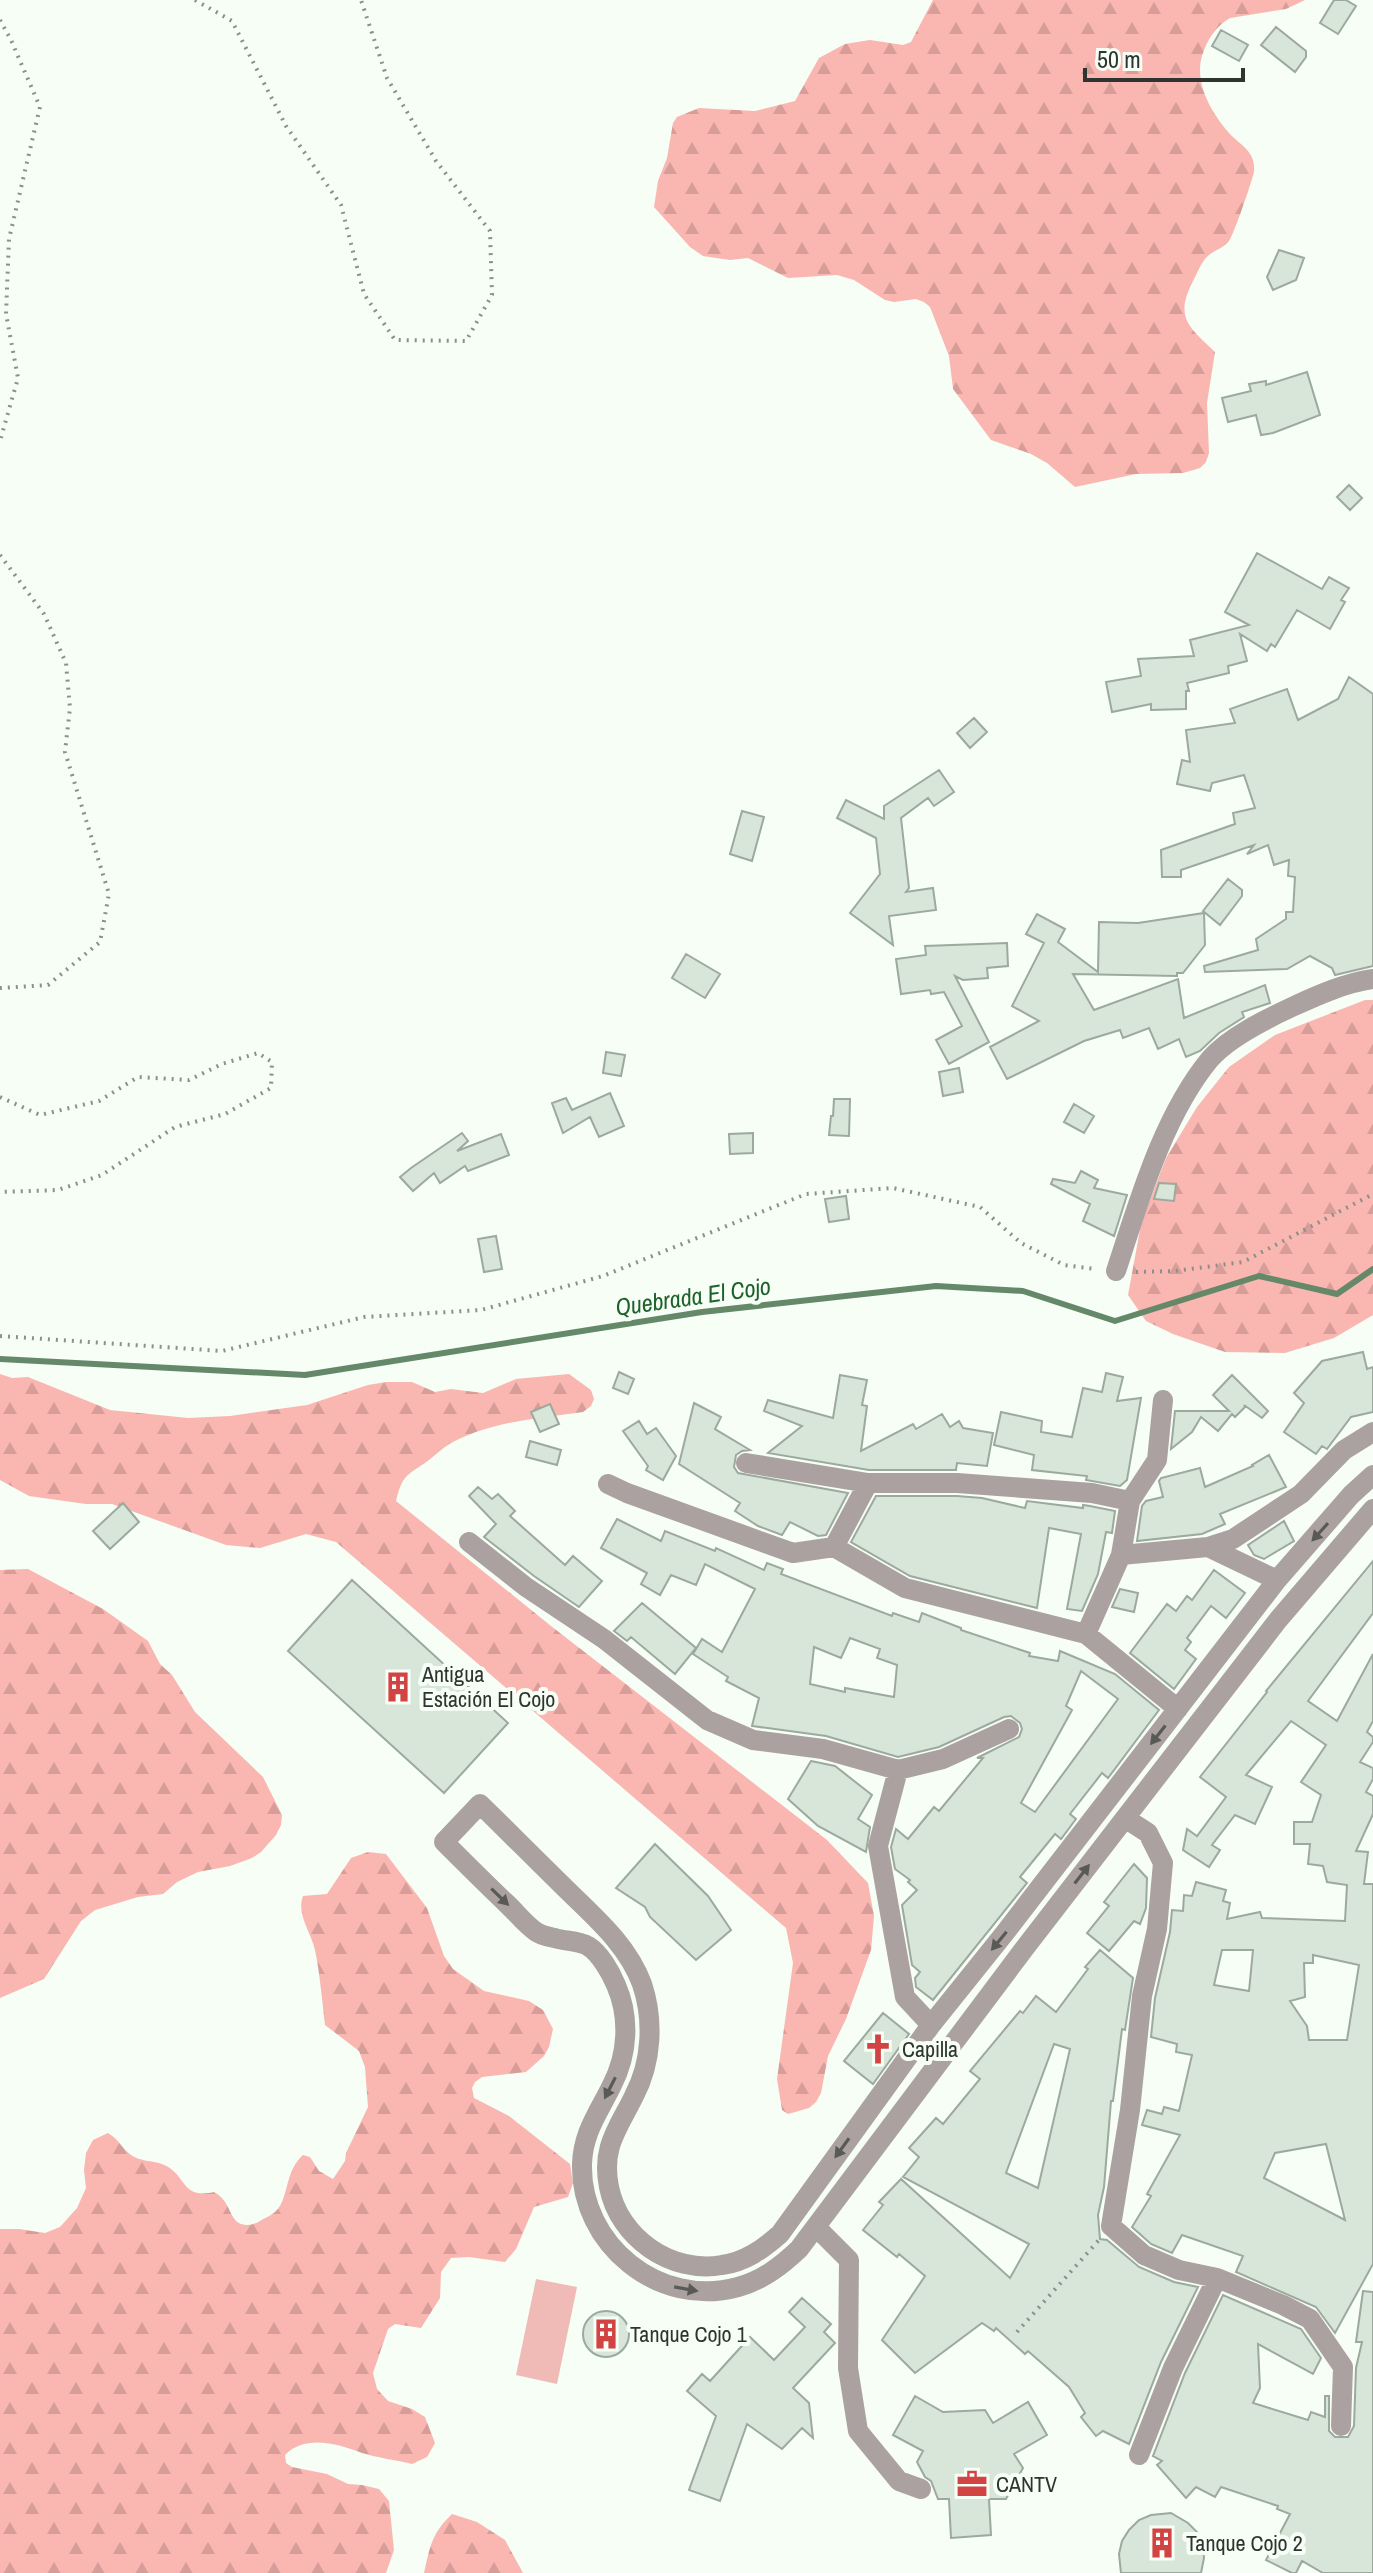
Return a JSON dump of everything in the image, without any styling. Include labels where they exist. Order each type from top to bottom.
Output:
[{"type":"street","points":[[1116,1271],[1144,1184],[1177,1110],[1211,1058],[1256,1024],[1319,995],[1373,979]]},
{"type":"street","points":[[1086,1634],[1121,1555],[1130,1501],[1157,1460],[1163,1400]]},
{"type":"street","points":[[1121,1555],[1208,1547],[1233,1539],[1301,1494],[1344,1450],[1373,1432]]},
{"type":"street","points":[[746,1463],[868,1483],[1002,1486],[1092,1493],[1130,1501]]},
{"type":"street","points":[[1373,1475],[1351,1495],[1277,1580],[931,2025],[780,2234],[754,2254],[722,2265],[689,2265],[673,2261],[644,2245],[621,2219],[614,2204],[607,2171],[611,2137],[634,2097],[647,2062],[650,2024],[637,1971],[619,1942],[480,1804],[444,1842],[538,1934],[588,1946],[599,1957],[615,1983],[624,2015],[624,2051],[612,2084],[589,2125],[582,2163],[587,2202],[603,2237],[615,2252],[629,2265],[662,2284],[680,2289],[718,2291],[745,2285],[771,2273],[799,2249],[1278,1620],[1373,1509]]},
{"type":"street","points":[[834,1547],[868,1483]]},
{"type":"street","points":[[608,1484],[793,1553],[834,1547],[905,1588],[1086,1634],[1178,1709]]},
{"type":"street","points":[[469,1542],[526,1587],[604,1639],[707,1720],[753,1740],[823,1749],[898,1770],[943,1759],[1009,1729]]},
{"type":"street","points":[[1208,1547],[1277,1580]]},
{"type":"street","points":[[898,1770],[878,1846],[905,1997],[931,2025]]},
{"type":"street","points":[[1125,1818],[1148,1833],[1163,1863],[1157,1929],[1142,1996],[1130,2110],[1111,2226],[1144,2255],[1179,2270],[1217,2278],[1310,2319],[1343,2367],[1341,2426]]},
{"type":"street","points":[[816,2227],[849,2260],[848,2368],[858,2431],[899,2481],[921,2489]]},
{"type":"street","points":[[1139,2455],[1173,2368],[1217,2278]]},
{"type":"path","points":[[195,0],[232,21],[286,126],[341,205],[364,294],[395,340],[466,341],[492,295],[490,231],[436,161],[387,78],[361,0]]},
{"type":"path","points":[[0,20],[40,107],[9,239],[6,314],[18,378],[0,441]]},
{"type":"path","points":[[0,555],[44,614],[66,663],[70,708],[65,752],[109,894],[100,942],[48,985],[0,988]]},
{"type":"path","points":[[0,1097],[40,1115],[99,1101],[138,1077],[189,1080],[222,1064],[258,1053],[272,1062],[271,1088],[225,1114],[175,1127],[102,1175],[58,1190],[0,1192]]},
{"type":"path","points":[[0,1336],[222,1351],[364,1317],[481,1310],[603,1276],[806,1194],[893,1188],[980,1207],[1021,1243],[1064,1265],[1116,1271],[1175,1271],[1243,1262],[1373,1194]]},
{"type":"path","points":[[1017,2332],[1111,2226]]},
{"type":"shaded area","points":[[536,2279],[577,2287],[557,2384],[516,2375]]},
{"type":"green space","points":[[933,0],[1305,0],[1286,9],[1230,18],[1212,34],[1202,56],[1200,77],[1206,98],[1229,133],[1250,154],[1254,172],[1231,236],[1226,244],[1203,261],[1185,304],[1187,321],[1215,352],[1207,403],[1209,453],[1200,468],[1183,473],[1136,474],[1075,487],[1047,463],[1031,454],[991,440],[953,389],[949,356],[930,307],[924,302],[916,299],[885,300],[854,280],[837,275],[788,278],[748,258],[730,260],[703,256],[690,247],[654,207],[658,181],[677,117],[699,108],[755,111],[795,101],[819,58],[845,44],[870,40],[903,45],[911,42]]},
{"type":"green space","points":[[1365,1000],[1373,1000],[1373,1315],[1334,1338],[1285,1353],[1225,1352],[1146,1321],[1128,1295],[1141,1224],[1166,1158],[1197,1107],[1229,1067],[1275,1035]]},
{"type":"green space","points":[[0,1374],[12,1378],[28,1377],[110,1410],[188,1418],[230,1416],[307,1405],[386,1382],[412,1382],[435,1392],[451,1389],[483,1393],[516,1379],[569,1374],[591,1390],[594,1399],[583,1412],[502,1425],[451,1443],[405,1478],[396,1501],[551,1626],[827,1840],[868,1883],[874,1916],[871,1950],[846,2019],[828,2056],[821,2093],[816,2102],[809,2108],[788,2114],[782,2110],[777,2079],[793,1963],[786,1928],[336,1542],[306,1534],[260,1548],[226,1545],[112,1504],[86,1504],[29,1496],[0,1480]]},
{"type":"green space","points":[[28,1569],[103,1609],[148,1641],[160,1664],[172,1675],[195,1712],[263,1777],[282,1815],[276,1835],[252,1858],[198,1872],[177,1882],[163,1894],[138,1897],[95,1910],[81,1921],[44,1979],[0,1998],[0,1570]]},
{"type":"green space","points":[[368,1852],[386,1854],[427,1908],[444,1956],[453,1969],[484,1991],[529,2001],[543,2010],[553,2029],[544,2056],[526,2072],[482,2077],[472,2088],[474,2098],[509,2116],[570,2164],[573,2183],[568,2197],[534,2207],[516,2249],[505,2262],[451,2258],[441,2272],[440,2298],[421,2328],[395,2324],[388,2329],[373,2373],[377,2389],[388,2401],[425,2417],[435,2443],[427,2457],[412,2464],[322,2443],[303,2445],[285,2455],[286,2463],[292,2467],[327,2474],[348,2484],[379,2489],[389,2501],[394,2550],[386,2573],[0,2573],[0,2229],[45,2233],[60,2227],[77,2208],[86,2188],[86,2153],[93,2140],[108,2133],[135,2157],[170,2168],[189,2189],[214,2192],[220,2196],[234,2219],[244,2225],[255,2223],[276,2211],[293,2169],[303,2155],[310,2157],[319,2171],[333,2179],[345,2161],[368,2107],[365,2067],[359,2051],[325,2025],[315,1950],[301,1903],[303,1896],[327,1894],[351,1858]]},
{"type":"green space","points":[[452,2514],[477,2522],[505,2540],[523,2573],[424,2573],[433,2540]]},
{"type":"building","points":[[1334,0],[1346,0],[1356,6],[1338,34],[1320,23]]},
{"type":"building","points":[[1276,27],[1306,51],[1306,57],[1295,72],[1261,45]]},
{"type":"building","points":[[1221,30],[1248,45],[1239,61],[1212,46]]},
{"type":"building","points":[[1279,250],[1304,258],[1296,280],[1273,290],[1267,277]]},
{"type":"building","points":[[1307,372],[1320,415],[1261,435],[1256,415],[1228,422],[1222,398],[1251,391],[1249,384],[1266,381],[1266,385]]},
{"type":"building","points":[[1349,485],[1362,498],[1350,510],[1337,497]]},
{"type":"building","points":[[1257,553],[1322,589],[1329,577],[1349,588],[1330,629],[1297,610],[1275,647],[1271,644],[1267,651],[1240,634],[1247,661],[1228,666],[1229,673],[1187,683],[1186,709],[1151,710],[1151,704],[1112,712],[1106,682],[1141,676],[1138,659],[1194,656],[1190,640],[1249,625],[1225,612]]},
{"type":"building","points":[[1349,677],[1373,694],[1373,966],[1335,975],[1332,968],[1310,956],[1287,969],[1205,972],[1204,966],[1258,950],[1256,939],[1286,919],[1286,912],[1293,912],[1295,877],[1288,876],[1289,860],[1274,865],[1268,845],[1247,854],[1254,845],[1181,870],[1181,877],[1162,877],[1161,850],[1235,824],[1233,813],[1255,808],[1244,775],[1212,783],[1210,791],[1177,784],[1182,760],[1190,762],[1186,730],[1235,723],[1230,709],[1287,689],[1298,720],[1338,699]]},
{"type":"building","points":[[974,718],[987,732],[970,748],[957,733]]},
{"type":"building","points":[[939,770],[954,792],[934,806],[928,798],[901,818],[909,888],[906,892],[933,888],[936,910],[889,916],[893,945],[850,913],[880,874],[876,838],[837,818],[846,800],[884,819],[884,806]]},
{"type":"building","points":[[742,811],[764,817],[752,861],[730,854]]},
{"type":"building","points":[[1228,879],[1242,890],[1242,896],[1220,925],[1203,911]]},
{"type":"building","points":[[1204,913],[1205,945],[1183,973],[1177,973],[1177,976],[1073,974],[1094,1010],[1178,979],[1184,1018],[1265,985],[1270,1003],[1242,1012],[1244,1017],[1219,1033],[1200,1051],[1186,1057],[1179,1039],[1158,1049],[1149,1028],[1123,1038],[1120,1030],[1084,1041],[1007,1079],[990,1047],[1039,1021],[1012,1006],[1044,943],[1026,934],[1037,914],[1065,929],[1058,942],[1098,972],[1099,922],[1138,923]]},
{"type":"building","points":[[1007,943],[1008,966],[987,968],[988,978],[963,980],[955,976],[989,1042],[949,1064],[936,1040],[962,1026],[944,992],[931,994],[930,990],[901,994],[896,959],[926,955],[925,946]]},
{"type":"building","points":[[686,954],[720,974],[705,998],[672,978]]},
{"type":"building","points":[[606,1052],[625,1055],[621,1076],[603,1073]]},
{"type":"building","points":[[959,1068],[963,1092],[943,1096],[939,1072]]},
{"type":"building","points":[[610,1093],[624,1126],[599,1137],[590,1117],[563,1133],[552,1103],[566,1098],[572,1110]]},
{"type":"building","points":[[834,1099],[850,1099],[849,1136],[829,1135]]},
{"type":"building","points":[[1074,1104],[1094,1116],[1084,1133],[1064,1122]]},
{"type":"building","points":[[462,1133],[468,1141],[457,1151],[501,1134],[509,1155],[468,1171],[465,1166],[440,1183],[434,1173],[413,1191],[400,1177],[411,1168]]},
{"type":"building","points":[[753,1133],[753,1153],[730,1154],[729,1134]]},
{"type":"building","points":[[1081,1171],[1098,1180],[1094,1188],[1127,1195],[1114,1236],[1083,1221],[1090,1204],[1051,1184],[1053,1179],[1075,1183]]},
{"type":"building","points":[[1159,1183],[1176,1184],[1174,1201],[1154,1199]]},
{"type":"building","points":[[846,1196],[849,1219],[829,1222],[825,1199]]},
{"type":"building","points":[[496,1236],[502,1269],[484,1272],[478,1239]]},
{"type":"building","points":[[1363,1352],[1367,1369],[1373,1367],[1373,1412],[1351,1417],[1327,1449],[1322,1446],[1316,1454],[1284,1432],[1304,1403],[1294,1393],[1322,1361]]},
{"type":"building","points":[[619,1372],[634,1379],[628,1394],[613,1388]]},
{"type":"building","points":[[1106,1373],[1123,1377],[1117,1401],[1141,1398],[1127,1480],[1120,1486],[1086,1480],[1087,1476],[1032,1470],[1034,1455],[994,1445],[1001,1412],[1042,1421],[1041,1432],[1072,1437],[1083,1388],[1102,1392]]},
{"type":"building","points":[[840,1375],[867,1380],[862,1405],[867,1406],[861,1451],[913,1424],[916,1429],[942,1414],[950,1427],[959,1421],[963,1428],[993,1433],[987,1466],[957,1463],[956,1470],[869,1470],[768,1453],[802,1426],[764,1411],[768,1400],[833,1418]]},
{"type":"building","points":[[1232,1375],[1268,1411],[1262,1418],[1244,1405],[1218,1431],[1201,1417],[1192,1432],[1171,1449],[1175,1411],[1229,1411],[1213,1395]]},
{"type":"building","points":[[694,1403],[721,1417],[715,1429],[750,1450],[736,1455],[734,1467],[738,1473],[848,1493],[826,1535],[818,1536],[790,1522],[782,1535],[758,1526],[735,1511],[740,1503],[679,1464]]},
{"type":"building","points":[[550,1404],[559,1424],[540,1432],[531,1412]]},
{"type":"building","points":[[639,1421],[647,1434],[656,1428],[676,1456],[663,1480],[646,1470],[648,1466],[623,1431]]},
{"type":"building","points":[[530,1441],[561,1450],[557,1465],[526,1457]]},
{"type":"building","points":[[1269,1455],[1286,1487],[1220,1514],[1225,1524],[1202,1534],[1137,1541],[1142,1506],[1146,1501],[1163,1497],[1161,1478],[1200,1468],[1205,1487],[1253,1466]]},
{"type":"building","points":[[478,1487],[492,1499],[498,1494],[515,1511],[510,1516],[565,1565],[573,1556],[602,1581],[579,1607],[484,1537],[496,1524],[469,1496]]},
{"type":"building","points":[[876,1496],[957,1496],[1025,1508],[1027,1501],[1115,1511],[1112,1533],[1106,1532],[1098,1574],[1082,1611],[1067,1609],[1081,1534],[1049,1528],[1037,1608],[910,1576],[851,1542]]},
{"type":"building","points":[[123,1503],[139,1522],[110,1549],[93,1531]]},
{"type":"building","points":[[617,1519],[661,1541],[665,1531],[715,1551],[716,1548],[764,1570],[767,1563],[783,1569],[781,1574],[892,1616],[893,1613],[919,1622],[922,1613],[1030,1653],[1029,1656],[1058,1661],[1060,1651],[1115,1674],[1159,1710],[1108,1778],[1102,1773],[1070,1814],[1076,1819],[1061,1839],[1055,1834],[1020,1877],[1027,1883],[933,2000],[916,1987],[915,1978],[920,1972],[912,1965],[902,1905],[917,1890],[908,1882],[910,1880],[895,1869],[891,1847],[896,1829],[908,1839],[934,1807],[939,1811],[983,1758],[977,1758],[1019,1737],[1022,1729],[1020,1723],[1011,1716],[1004,1717],[939,1747],[898,1757],[826,1736],[752,1726],[759,1698],[726,1681],[728,1677],[693,1654],[702,1639],[722,1652],[755,1589],[705,1564],[696,1585],[671,1575],[660,1595],[641,1584],[647,1573],[601,1548]],"holes":[[[850,1638],[880,1649],[877,1658],[897,1665],[894,1697],[845,1688],[845,1692],[810,1684],[814,1647],[841,1658]],[[1081,1671],[1118,1699],[1035,1812],[1021,1803],[1072,1710],[1066,1706]]]},
{"type":"building","points":[[1284,1521],[1294,1541],[1264,1559],[1254,1555],[1248,1545]]},
{"type":"building","points":[[1373,1561],[1373,1613],[1308,1701],[1337,1721],[1373,1654],[1373,1721],[1367,1732],[1373,1737],[1373,1742],[1360,1762],[1373,1768],[1373,1779],[1366,1792],[1373,1796],[1373,1814],[1356,1851],[1368,1852],[1364,1884],[1373,1884],[1373,2264],[1335,2333],[1316,2307],[1236,2272],[1243,2256],[1182,2235],[1172,2253],[1151,2244],[1132,2227],[1151,2196],[1147,2194],[1180,2135],[1142,2125],[1147,2110],[1162,2114],[1164,2107],[1179,2111],[1192,2055],[1176,2052],[1177,2044],[1151,2037],[1155,1998],[1172,1910],[1183,1911],[1184,1895],[1192,1896],[1196,1882],[1226,1890],[1223,1901],[1230,1903],[1227,1919],[1260,1912],[1262,1918],[1345,1921],[1347,1885],[1327,1882],[1323,1866],[1308,1864],[1310,1844],[1294,1844],[1294,1822],[1312,1822],[1321,1795],[1301,1782],[1326,1745],[1291,1721],[1246,1775],[1272,1787],[1255,1824],[1235,1815],[1212,1845],[1220,1850],[1209,1867],[1183,1850],[1187,1829],[1197,1836],[1226,1797],[1200,1777]],"holes":[[[1222,1950],[1253,1950],[1249,1991],[1214,1985]],[[1313,1955],[1359,1965],[1347,2040],[1309,2040],[1307,2026],[1290,2001],[1305,1997],[1304,1963],[1313,1963]],[[1326,2144],[1345,2220],[1264,2178],[1275,2153]]]},
{"type":"building","points":[[1214,1570],[1245,1593],[1226,1618],[1211,1606],[1187,1638],[1191,1642],[1185,1650],[1196,1659],[1174,1689],[1130,1653],[1167,1604],[1176,1611],[1187,1596],[1192,1600]]},
{"type":"building","name":"Antigua Estación El Cojo","points":[[352,1580],[508,1723],[444,1793],[288,1651]]},
{"type":"building","points":[[1120,1589],[1138,1593],[1134,1612],[1112,1607]]},
{"type":"building","points":[[642,1603],[696,1648],[675,1674],[631,1637],[627,1641],[614,1631]]},
{"type":"building","points":[[811,1761],[835,1766],[872,1795],[858,1819],[870,1827],[866,1852],[818,1826],[788,1799]]},
{"type":"building","points":[[655,1844],[708,1896],[731,1930],[696,1960],[650,1917],[645,1907],[616,1888]]},
{"type":"building","points":[[1134,1864],[1147,1878],[1146,1908],[1140,1924],[1134,1921],[1109,1951],[1087,1933],[1109,1906],[1104,1902]]},
{"type":"building","points":[[1100,1950],[1133,1978],[1111,2101],[1104,2187],[1098,2215],[1100,2239],[1107,2240],[1139,2267],[1174,2282],[1198,2287],[1161,2362],[1129,2444],[1103,2431],[1096,2436],[1081,2417],[1085,2413],[1069,2387],[1028,2351],[1025,2354],[996,2328],[994,2331],[982,2323],[915,2373],[882,2340],[925,2276],[863,2230],[883,2205],[879,2202],[901,2179],[1010,2278],[1029,2244],[903,2177],[919,2157],[909,2148],[936,2118],[943,2124],[980,2079],[970,2071],[1020,2011],[1023,2013],[1036,1996],[1056,2012],[1088,1969],[1085,1967]],"holes":[[[1054,2044],[1070,2049],[1038,2188],[1006,2173]]]},
{"type":"building","name":"Capilla","points":[[883,2013],[909,2034],[873,2084],[844,2061]]},
{"type":"building","points":[[1363,2291],[1373,2292],[1373,2573],[1323,2573],[1302,2561],[1296,2573],[1292,2573],[1266,2560],[1290,2514],[1277,2509],[1278,2506],[1221,2487],[1215,2497],[1196,2487],[1186,2498],[1157,2465],[1162,2461],[1153,2456],[1185,2373],[1223,2295],[1301,2329],[1321,2358],[1313,2374],[1258,2344],[1260,2388],[1253,2403],[1308,2420],[1311,2412],[1325,2417],[1325,2396],[1329,2396],[1329,2431],[1335,2437],[1348,2437],[1354,2426],[1356,2368],[1362,2342],[1356,2342]]},
{"type":"building","points":[[802,2298],[831,2324],[824,2332],[835,2343],[793,2388],[809,2403],[813,2438],[802,2428],[782,2449],[747,2424],[720,2501],[689,2490],[716,2416],[687,2391],[702,2374],[710,2381],[750,2337],[774,2360],[805,2327],[789,2312]]},
{"type":"building","name":"Tanque Cojo 1","points":[[606,2311],[622,2318],[629,2334],[622,2350],[606,2357],[590,2350],[583,2334],[590,2318]]},
{"type":"building","name":"CANTV","points":[[915,2396],[943,2412],[985,2410],[993,2423],[1028,2402],[1047,2435],[1014,2454],[1023,2468],[1006,2499],[989,2499],[991,2535],[951,2538],[949,2499],[938,2499],[931,2481],[925,2477],[917,2462],[923,2451],[893,2435]]},
{"type":"building","name":"Tanque Cojo 2","points":[[1171,2513],[1197,2532],[1203,2545],[1201,2573],[1121,2573],[1119,2554],[1129,2530],[1139,2520],[1151,2515]]},
{"type":"waterway","name":"Quebrada El Cojo","points":[[0,1359],[305,1375],[702,1312],[936,1286],[1023,1291],[1115,1321],[1259,1276],[1337,1294],[1373,1269]]},
{"type":"place","name":"Antigua Estación El Cojo","points":[[398,1687]]},
{"type":"place","name":"Capilla","points":[[878,2049]]},
{"type":"place","name":"Tanque Cojo 1","points":[[606,2334]]},
{"type":"place","name":"CANTV","points":[[972,2484]]},
{"type":"place","name":"Tanque Cojo 2","points":[[1162,2543]]}]
